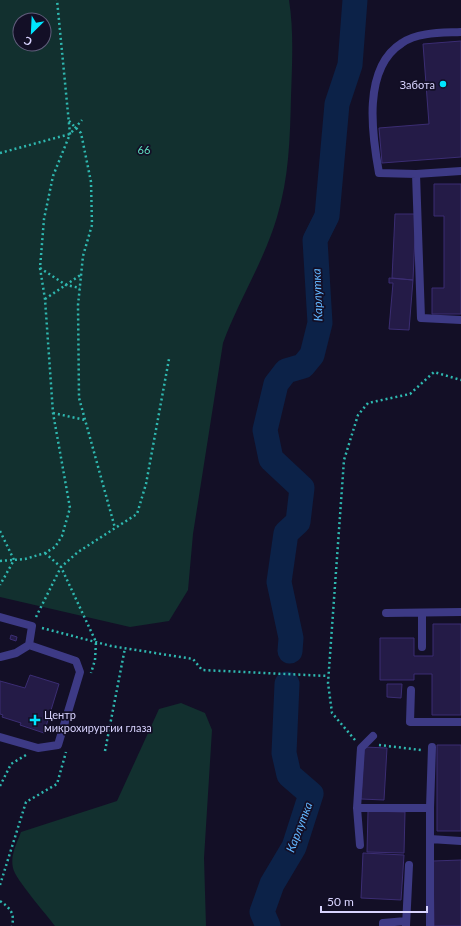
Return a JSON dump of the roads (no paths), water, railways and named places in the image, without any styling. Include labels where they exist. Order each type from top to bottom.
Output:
[{"type":"lane","points":[[461,32],[425,34],[402,42],[392,51],[380,70],[372,103],[374,148],[379,173],[416,174],[461,171]]},
{"type":"lane","points":[[416,174],[421,318],[461,320]]},
{"type":"lane","points":[[386,613],[461,612]]},
{"type":"lane","points":[[422,613],[422,647]]},
{"type":"lane","points":[[0,617],[32,626],[29,645],[16,653],[0,657]]},
{"type":"lane","points":[[0,737],[38,748],[58,745],[80,672],[76,661],[29,645]]},
{"type":"lane","points":[[411,690],[410,722],[461,722]]},
{"type":"lane","points":[[360,845],[357,808],[364,745],[373,736]]},
{"type":"lane","points":[[430,926],[430,808],[432,749]]},
{"type":"lane","points":[[357,808],[430,808]]},
{"type":"lane","points":[[430,839],[461,840]]},
{"type":"lane","points":[[383,926],[383,923],[406,924],[409,865]]},
{"type":"waterway","name":"Карлутка","points":[[290,651],[291,638],[279,582],[286,533],[298,522],[302,488],[271,459],[265,430],[276,384],[286,371],[303,366],[312,355],[320,323],[315,240],[327,216],[337,104],[350,65],[355,0]]},
{"type":"waterway","name":"Карлутка","points":[[268,926],[262,912],[272,884],[294,847],[311,794],[289,775],[284,753],[287,684]]},
{"type":"place","name":"Забота","points":[[443,84]]},
{"type":"place","name":"Центр микрохирургии глаза","points":[[35,720]]},
{"type":"park label","name":"66","points":[[144,149]]}]
